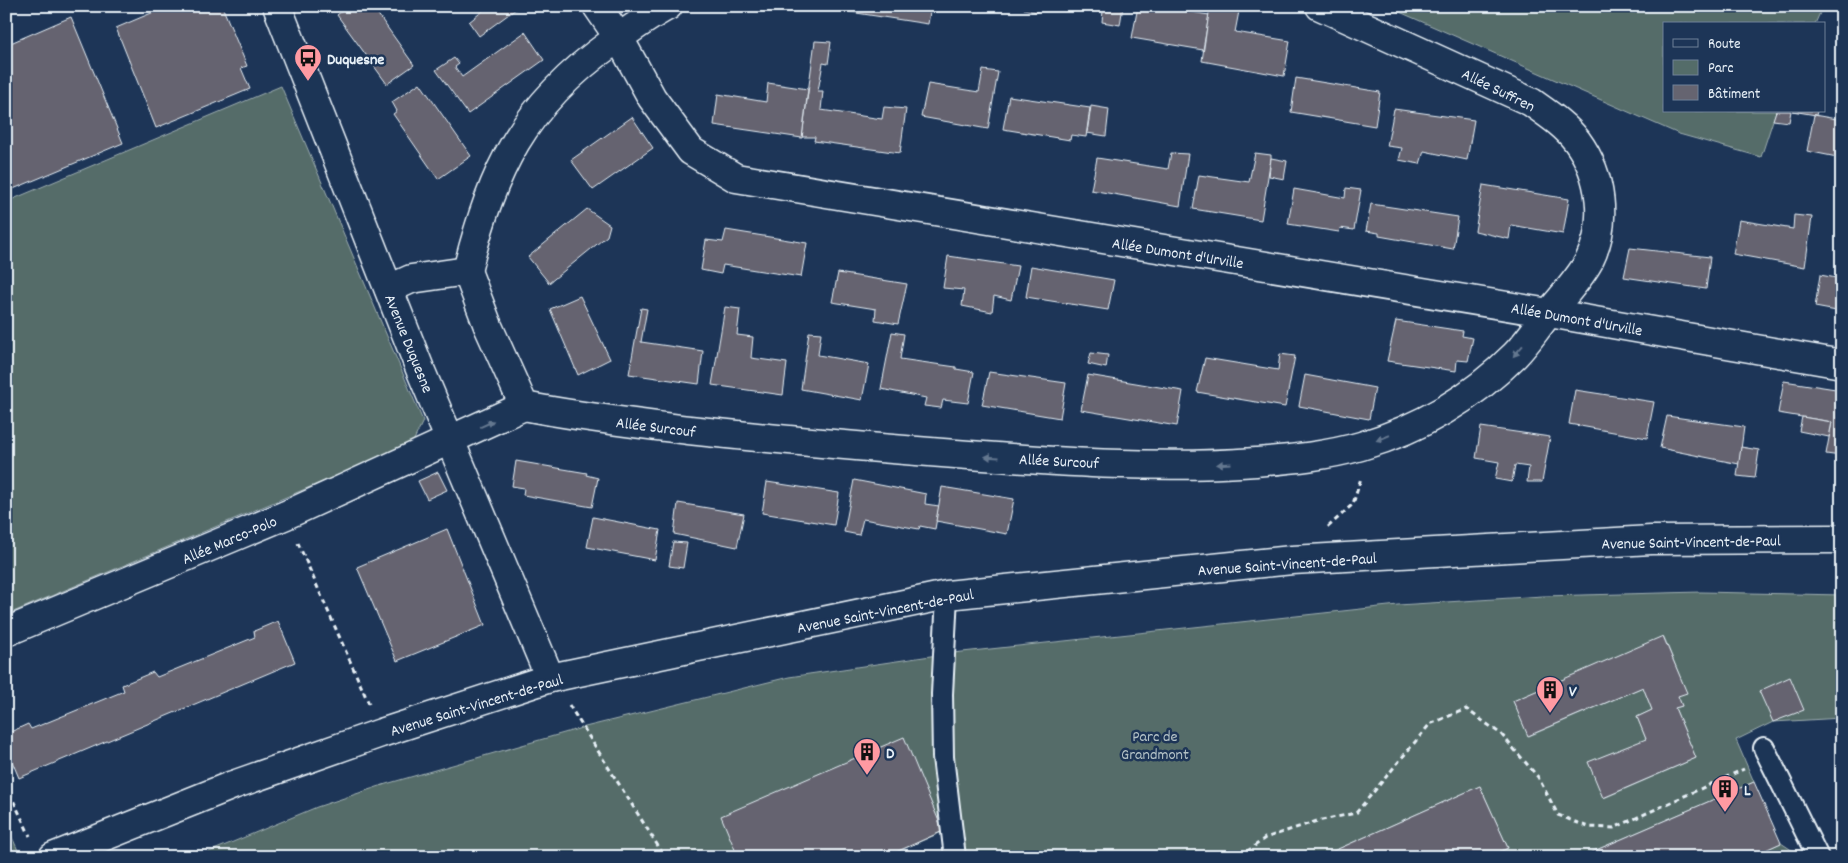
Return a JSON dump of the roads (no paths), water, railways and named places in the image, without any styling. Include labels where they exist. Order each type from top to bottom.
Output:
[{"type":"street","name":"Avenue Duquesne","points":[[277,6],[450,441],[550,678]]},
{"type":"street","name":"Allée Dumont d'Urville","points":[[597,6],[618,38],[652,98],[690,151],[736,178],[1549,313],[1842,364]]},
{"type":"street","points":[[450,441],[524,406],[488,326],[467,271],[480,221],[493,184],[519,135],[541,104],[586,62],[618,38],[668,6]]},
{"type":"street","name":"Allée Suffren","points":[[1320,6],[1532,102],[1560,123],[1577,140],[1594,168],[1600,194],[1600,220],[1594,250],[1580,277],[1549,313]]},
{"type":"street","points":[[389,289],[411,279],[467,271]]},
{"type":"street","name":"Allée Surcouf","points":[[524,406],[611,420],[754,437],[1029,459],[1176,465],[1282,460],[1338,452],[1364,445],[1448,409],[1479,389],[1518,353],[1549,313]]},
{"type":"street","name":"Allée Marco-Polo","points":[[6,632],[286,515],[450,441]]},
{"type":"street","name":"Avenue Saint-Vincent-de-Paul","points":[[53,857],[234,785],[381,733],[550,678],[947,594],[1292,560],[1650,540],[1842,539]]},
{"type":"lane","points":[[947,594],[942,694],[944,756],[955,857]]},
{"type":"lane","points":[[1766,753],[1818,857]]},
{"type":"place","name":"Duquesne","points":[[308,82]]},
{"type":"place","name":"V","points":[[1550,714]]},
{"type":"place","name":"D","points":[[867,776]]},
{"type":"place","name":"L","points":[[1725,813]]},
{"type":"park label","name":"Parc de Grandmont","points":[[1155,744]]}]
